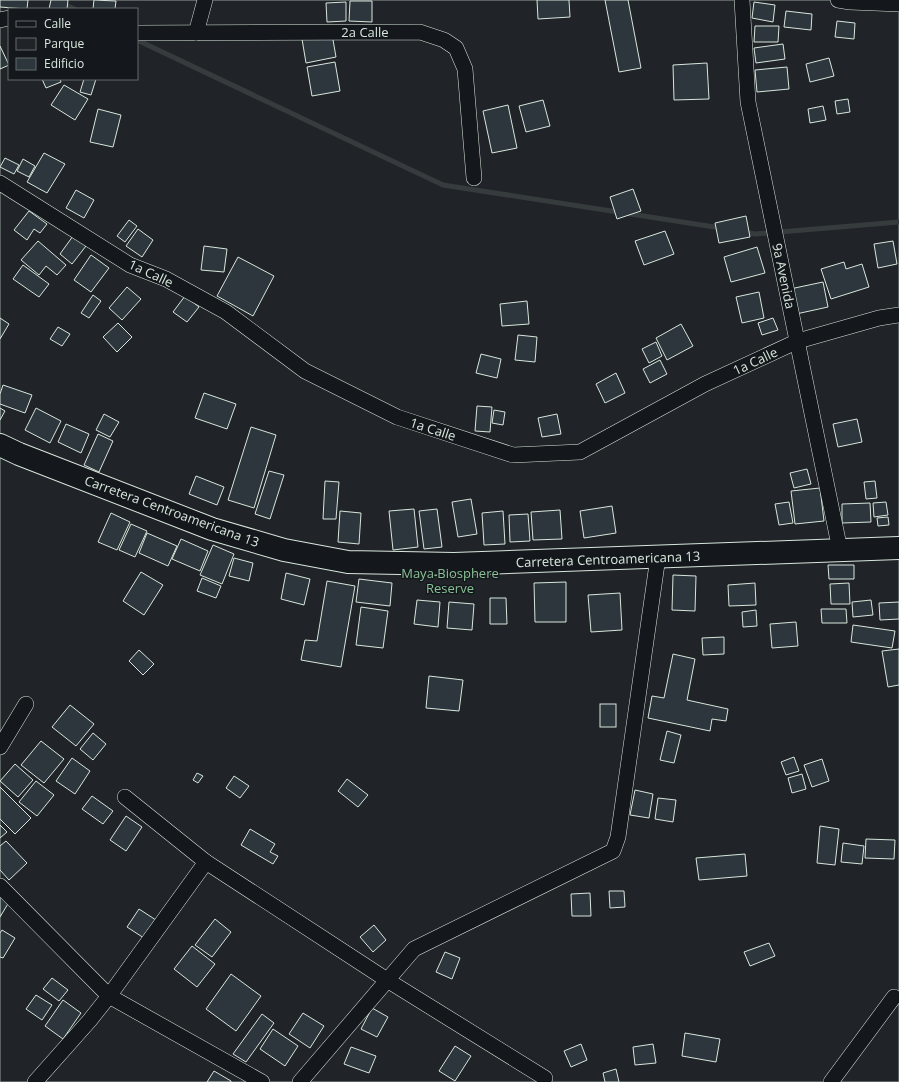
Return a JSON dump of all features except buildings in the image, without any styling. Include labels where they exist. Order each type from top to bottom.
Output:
[{"type":"highway","name":"Carretera Centroamericana 13","points":[[0,445],[19,454],[212,528],[284,550],[348,562],[454,564],[899,548]]},
{"type":"street","points":[[196,33],[205,0]]},
{"type":"street","name":"9a Avenida","points":[[742,0],[748,102],[840,550]]},
{"type":"street","points":[[838,0],[899,4]]},
{"type":"street","name":"2a Calle","points":[[138,33],[420,32],[444,40],[456,48],[465,69],[474,178]]},
{"type":"street","name":"1a Calle","points":[[0,183],[130,265],[166,279],[226,312],[305,371],[397,416],[513,455],[580,452],[705,384],[798,341],[879,318],[899,315]]},
{"type":"street","points":[[300,1082],[414,949],[613,851],[618,837],[658,557]]},
{"type":"street","points":[[0,747],[26,704]]},
{"type":"street","points":[[125,798],[206,862],[387,980],[545,1078]]},
{"type":"street","points":[[35,1082],[90,1020],[109,996],[206,862]]},
{"type":"street","points":[[0,886],[109,996],[262,1082]]},
{"type":"street","points":[[831,1082],[894,997]]},
{"type":"green space","name":"Maya Biosphere Reserve","points":[[0,0],[899,0],[899,1082],[0,1082]]},
{"type":"waterway","points":[[56,0],[72,8]]},
{"type":"waterway","points":[[138,40],[443,185],[721,228]]},
{"type":"waterway","points":[[743,232],[755,234],[899,222]]}]
